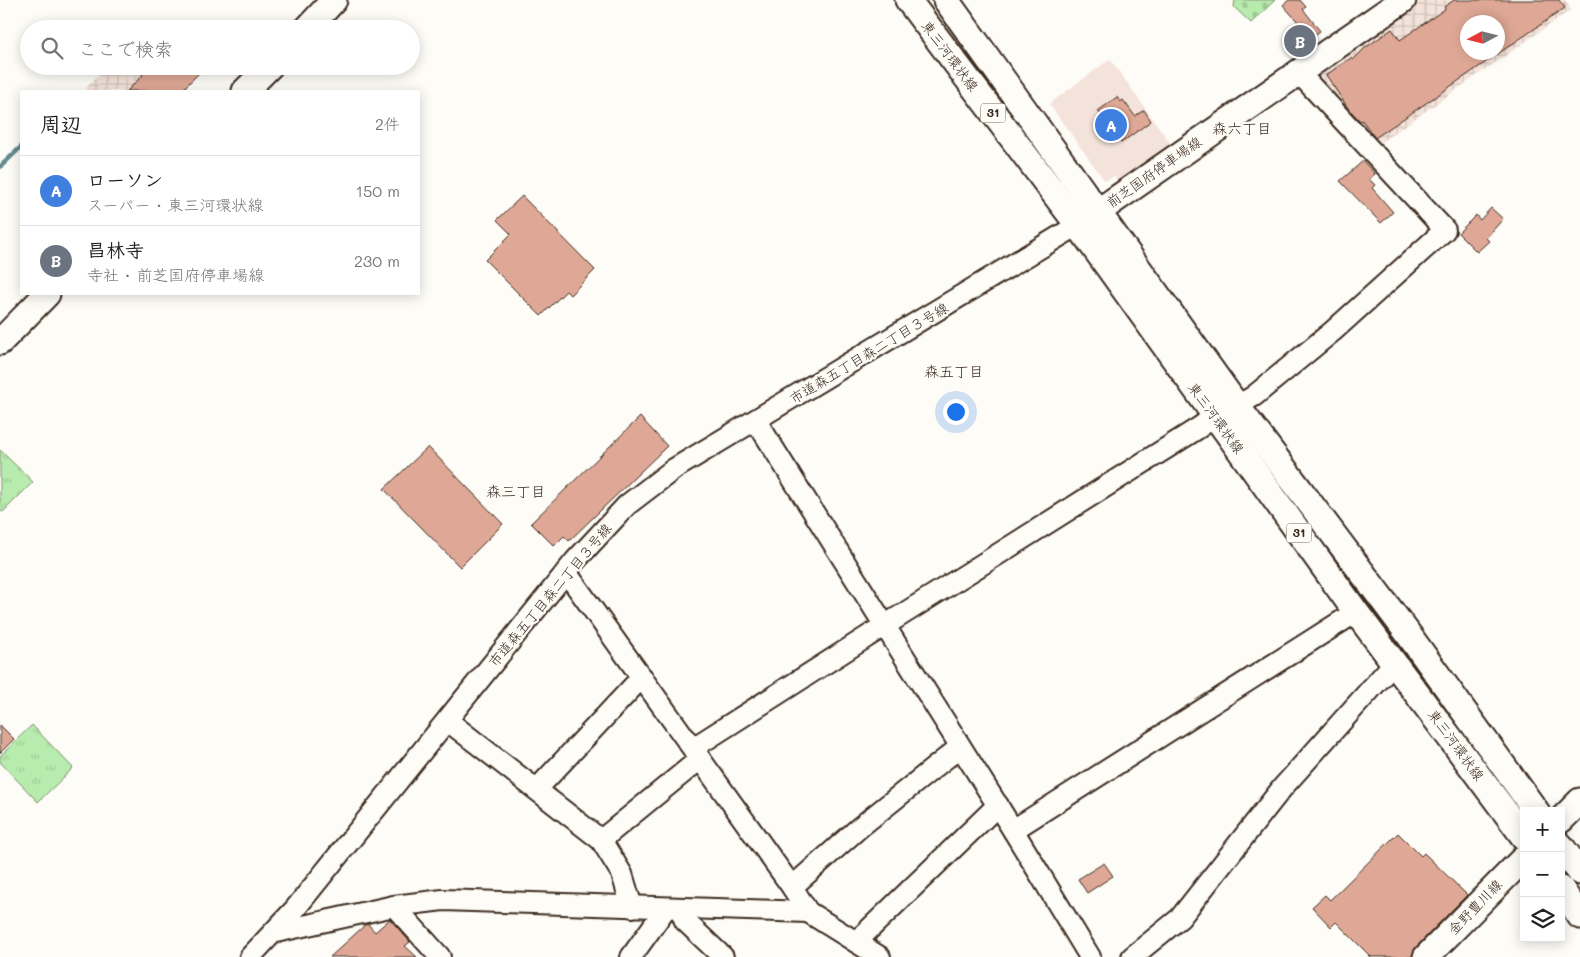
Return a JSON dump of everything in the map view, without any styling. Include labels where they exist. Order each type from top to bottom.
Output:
[{"type":"main road","points":[[315,20],[334,0]]},
{"type":"main road","name":"東三河環状線","points":[[908,0],[1088,219],[1237,406],[1406,631],[1533,807]]},
{"type":"main road","name":"東三河環状線","points":[[946,0],[1214,416],[1356,612],[1520,832]]},
{"type":"main road","name":"前芝国府停車場線","points":[[1088,219],[1404,0]]},
{"type":"main road","points":[[247,90],[261,75]]},
{"type":"main road","points":[[0,342],[46,295]]},
{"type":"main road","points":[[1565,816],[1580,801]]},
{"type":"main road","points":[[1565,851],[1580,872]]},
{"type":"main road","name":"金野豊川線","points":[[1426,957],[1520,862]]},
{"type":"main road","points":[[1565,895],[1580,916]]},
{"type":"street","points":[[1237,406],[1254,396],[1333,330],[1445,230],[1299,73]]},
{"type":"street","name":"市道森五丁目森二丁目３号線","points":[[250,957],[276,932],[448,721],[566,572],[608,525],[644,491],[674,469],[754,423],[1088,219]]},
{"type":"street","points":[[601,840],[697,754],[884,626],[1200,427],[1214,416]]},
{"type":"street","points":[[754,423],[762,430],[998,805],[1090,957]]},
{"type":"street","points":[[566,572],[808,912],[880,957]]},
{"type":"street","points":[[1013,830],[1356,612]]},
{"type":"street","points":[[1132,957],[1180,918],[1283,787],[1395,662]]},
{"type":"street","points":[[537,789],[642,677]]},
{"type":"street","points":[[448,721],[601,840],[622,874],[632,907]]},
{"type":"street","points":[[792,887],[860,827],[960,747]]},
{"type":"street","points":[[856,942],[998,805]]},
{"type":"street","points":[[276,932],[394,906],[443,900],[808,912]]},
{"type":"street","points":[[394,906],[440,957]]},
{"type":"street","points":[[631,957],[673,908]]},
{"type":"street","points":[[673,908],[723,957]]},
{"type":"shaded area","points":[[1422,0],[1565,0],[1571,10],[1505,56],[1505,15],[1460,15],[1460,60],[1499,60],[1374,147],[1313,75]]},
{"type":"shaded area","points":[[1110,59],[1173,147],[1119,183],[1114,176],[1105,181],[1049,104]]},
{"type":"shaded area","points":[[99,75],[168,75],[183,90],[88,90],[86,88]]},
{"type":"green space","points":[[1235,0],[1275,0],[1251,23],[1234,7]]},
{"type":"green space","points":[[0,450],[33,482],[3,512],[0,510]]},
{"type":"green space","points":[[32,725],[73,768],[38,802],[0,762],[0,756]]},
{"type":"building","points":[[1289,0],[1300,0],[1306,7],[1303,9],[1320,31],[1305,42],[1293,26],[1298,22],[1283,5]]},
{"type":"building","points":[[1454,0],[1559,0],[1565,8],[1505,49],[1505,15],[1460,15],[1460,60],[1489,60],[1375,138],[1362,120],[1360,121],[1348,108],[1326,75],[1351,58],[1353,60],[1365,48],[1392,29],[1400,40],[1445,9],[1444,7]]},
{"type":"building","points":[[143,75],[197,75],[182,90],[128,90]]},
{"type":"building","points":[[1117,97],[1120,102],[1123,100],[1135,116],[1144,110],[1151,121],[1121,143],[1098,111]]},
{"type":"building","points":[[1363,161],[1375,174],[1369,179],[1375,185],[1372,188],[1393,212],[1381,223],[1340,181]]},
{"type":"building","points":[[522,196],[595,270],[570,295],[566,291],[541,316],[485,260],[511,234],[497,220]]},
{"type":"building","points":[[1491,208],[1503,219],[1486,238],[1489,241],[1477,252],[1458,233],[1476,215],[1480,220]]},
{"type":"building","points":[[640,417],[667,446],[569,541],[564,536],[554,546],[531,523]]},
{"type":"building","points":[[428,447],[503,524],[460,567],[384,489]]},
{"type":"building","points":[[0,725],[14,739],[0,753]]},
{"type":"building","points":[[1398,833],[1421,856],[1424,853],[1467,895],[1416,947],[1412,957],[1371,957],[1336,922],[1331,927],[1312,907],[1325,895],[1330,900]]},
{"type":"building","points":[[1104,863],[1113,876],[1087,893],[1078,879]]},
{"type":"building","points":[[390,919],[410,942],[405,946],[417,957],[330,957],[365,925],[368,924],[375,932]]},
{"type":"waterway","points":[[0,167],[20,148]]},
{"type":"place","name":"昌林寺","points":[[1300,41]]},
{"type":"place","name":"ローソン","points":[[1111,125]]},
{"type":"district","name":"森六丁目","points":[[1242,129]]},
{"type":"district","name":"森五丁目","points":[[954,372]]},
{"type":"district","name":"森三丁目","points":[[516,492]]}]
